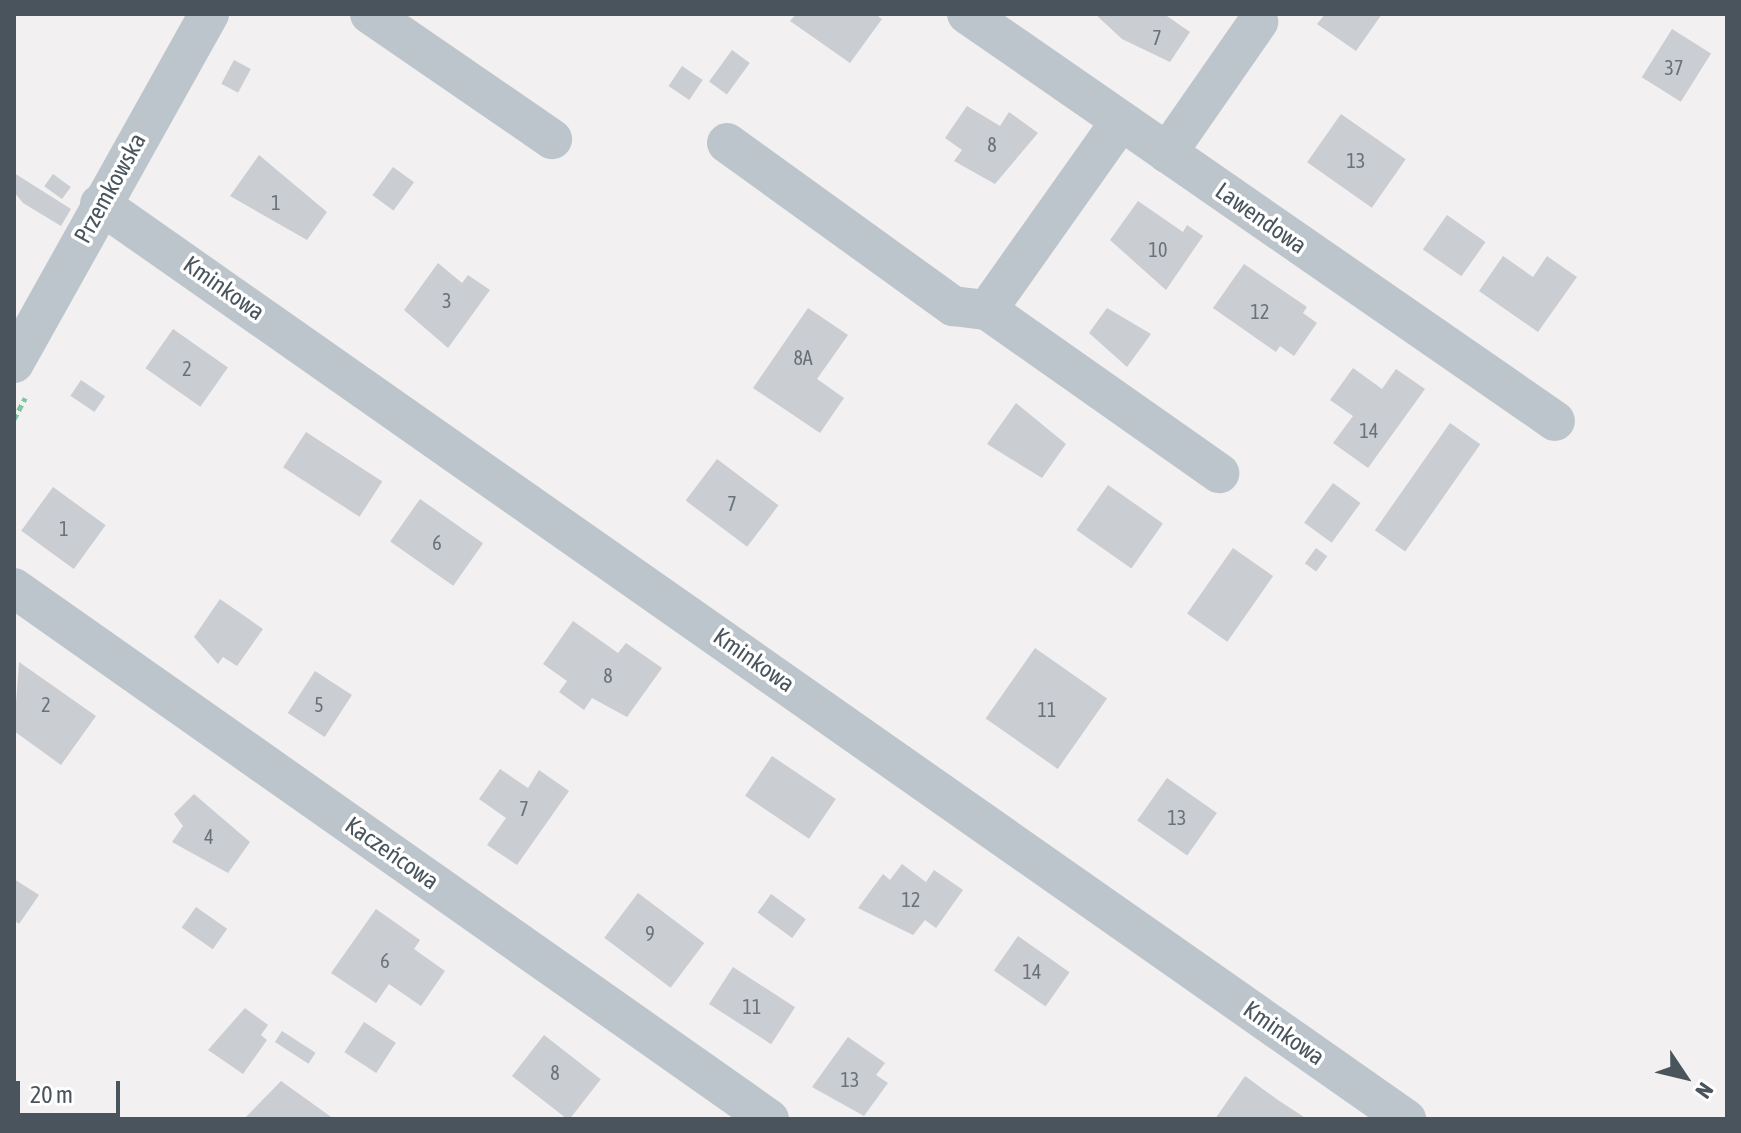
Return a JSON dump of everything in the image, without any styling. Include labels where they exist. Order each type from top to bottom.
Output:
[{"type":"street","name":"Przemkowska","points":[[14,363],[100,204],[209,14]]},
{"type":"street","points":[[370,14],[552,139]]},
{"type":"street","name":"Lawendowa","points":[[967,14],[1555,421]]},
{"type":"street","points":[[1167,153],[1258,22]]},
{"type":"street","points":[[987,310],[1120,122]]},
{"type":"street","points":[[727,143],[953,306],[987,310],[1219,473]]},
{"type":"street","name":"Kminkowa","points":[[100,204],[1406,1119]]},
{"type":"street","name":"Kaczeńcowa","points":[[14,588],[769,1119]]},
{"type":"building","points":[[796,14],[875,14],[882,19],[850,63],[790,21]]},
{"type":"building","points":[[1095,14],[1164,14],[1190,32],[1170,62],[1122,39]]},
{"type":"building","points":[[1325,14],[1382,14],[1356,51],[1317,24]]},
{"type":"building","points":[[1672,29],[1711,53],[1681,102],[1642,77]]},
{"type":"building","points":[[732,50],[750,63],[727,94],[709,82]]},
{"type":"building","points":[[234,60],[251,69],[238,93],[221,84]]},
{"type":"building","points":[[682,66],[703,80],[689,100],[669,86]]},
{"type":"building","points":[[967,106],[1000,126],[1009,112],[1038,133],[995,184],[954,161],[962,150],[945,138]]},
{"type":"building","points":[[1341,114],[1406,159],[1372,208],[1307,162]]},
{"type":"building","points":[[259,155],[327,212],[307,240],[230,196]]},
{"type":"building","points":[[393,167],[414,182],[393,211],[372,195]]},
{"type":"building","points":[[14,173],[71,209],[61,226],[23,203],[14,192]]},
{"type":"building","points":[[53,174],[71,187],[62,199],[44,186]]},
{"type":"building","points":[[1138,201],[1183,232],[1187,225],[1203,236],[1166,290],[1110,240]]},
{"type":"building","points":[[1447,215],[1486,242],[1461,276],[1423,249]]},
{"type":"building","points":[[1503,256],[1533,277],[1547,256],[1577,277],[1538,332],[1479,291]]},
{"type":"building","points":[[438,263],[462,283],[468,275],[490,290],[448,348],[404,310]]},
{"type":"building","points":[[1244,264],[1307,307],[1303,313],[1317,323],[1294,356],[1280,346],[1276,352],[1213,308]]},
{"type":"building","points":[[808,308],[848,335],[817,379],[844,398],[820,433],[753,388]]},
{"type":"building","points":[[1107,308],[1151,334],[1127,367],[1089,333]]},
{"type":"building","points":[[173,329],[228,367],[200,407],[145,368]]},
{"type":"building","points":[[1353,368],[1382,389],[1396,369],[1425,389],[1368,468],[1333,443],[1353,416],[1330,400]]},
{"type":"building","points":[[81,380],[105,396],[94,412],[70,396]]},
{"type":"building","points":[[1016,403],[1066,444],[1042,478],[987,444]]},
{"type":"building","points":[[1450,423],[1480,444],[1405,552],[1375,530]]},
{"type":"building","points":[[306,432],[382,482],[359,517],[283,467]]},
{"type":"building","points":[[717,459],[778,505],[747,547],[686,501]]},
{"type":"building","points":[[1333,483],[1361,503],[1332,543],[1304,523]]},
{"type":"building","points":[[1108,485],[1163,523],[1131,568],[1076,530]]},
{"type":"building","points":[[53,487],[106,525],[74,569],[21,531]]},
{"type":"building","points":[[420,499],[483,543],[453,586],[390,542]]},
{"type":"building","points":[[1233,548],[1273,576],[1227,642],[1187,614]]},
{"type":"building","points":[[1316,548],[1327,556],[1316,572],[1305,563]]},
{"type":"building","points":[[220,599],[263,629],[237,666],[223,657],[218,664],[194,637]]},
{"type":"building","points":[[573,621],[618,653],[626,643],[662,668],[627,717],[592,698],[584,710],[559,692],[567,681],[543,664]]},
{"type":"building","points":[[1035,648],[1107,698],[1058,769],[986,718]]},
{"type":"building","points":[[19,662],[96,716],[61,765],[14,731]]},
{"type":"building","points":[[315,671],[352,695],[325,737],[288,713]]},
{"type":"building","points":[[772,756],[836,799],[809,839],[745,796]]},
{"type":"building","points":[[500,769],[528,788],[539,770],[569,791],[517,865],[487,845],[506,818],[479,799]]},
{"type":"building","points":[[1167,778],[1217,813],[1187,856],[1137,821]]},
{"type":"building","points":[[194,794],[250,842],[228,873],[172,842],[183,826],[174,814]]},
{"type":"building","points":[[902,864],[926,882],[934,870],[963,890],[936,928],[925,920],[913,935],[858,908],[883,874],[890,880]]},
{"type":"building","points":[[14,879],[39,895],[19,924],[14,920]]},
{"type":"building","points":[[638,893],[704,943],[671,988],[604,938]]},
{"type":"building","points":[[771,894],[806,919],[792,938],[757,913]]},
{"type":"building","points":[[196,907],[227,929],[213,949],[182,927]]},
{"type":"building","points":[[376,909],[420,940],[414,949],[445,971],[421,1006],[389,984],[376,1003],[331,973]]},
{"type":"building","points":[[1018,936],[1070,972],[1046,1007],[994,970]]},
{"type":"building","points":[[733,967],[795,1007],[771,1044],[709,1004]]},
{"type":"building","points":[[245,1008],[268,1025],[261,1035],[267,1040],[243,1074],[208,1050]]},
{"type":"building","points":[[364,1022],[396,1043],[376,1073],[344,1052]]},
{"type":"building","points":[[282,1031],[316,1053],[308,1064],[275,1042]]},
{"type":"building","points":[[544,1035],[601,1079],[567,1119],[512,1076]]},
{"type":"building","points":[[848,1037],[885,1063],[876,1075],[888,1083],[864,1116],[812,1087]]},
{"type":"building","points":[[1245,1076],[1278,1100],[1307,1119],[1215,1119]]},
{"type":"building","points":[[281,1081],[334,1119],[244,1119]]}]
